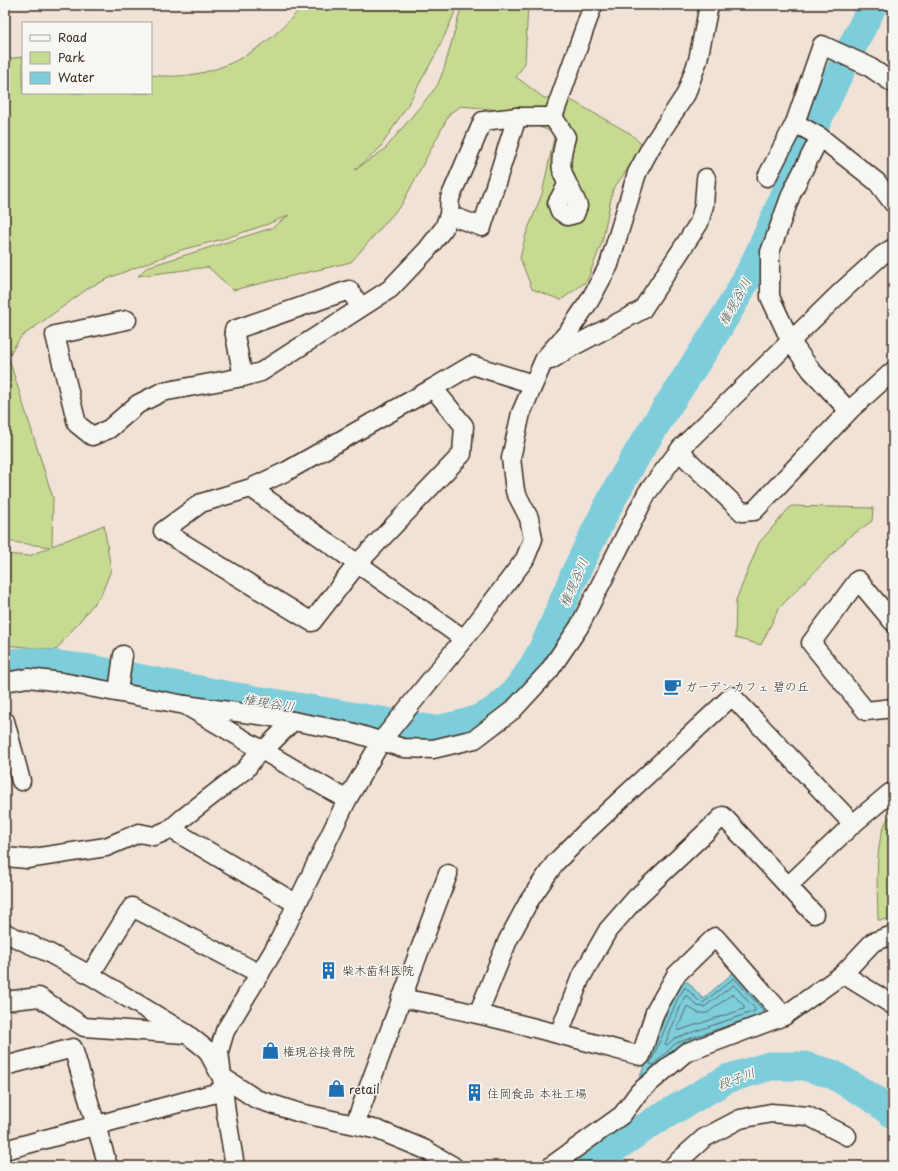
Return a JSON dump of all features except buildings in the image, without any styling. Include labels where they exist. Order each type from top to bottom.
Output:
[{"type":"street","points":[[552,117],[593,5]]},
{"type":"street","points":[[235,1166],[222,1084],[219,1051],[225,1031],[277,945],[347,800],[382,740],[464,639],[525,558],[533,539],[529,518],[515,491],[511,458],[521,413],[545,358],[569,331],[609,265],[637,173],[651,147],[686,94],[698,60],[709,5]]},
{"type":"street","points":[[767,177],[795,123],[822,45],[868,66],[893,83]]},
{"type":"street","points":[[128,320],[56,335],[77,424],[92,436],[109,429],[138,404],[162,392],[243,377],[260,372],[390,289],[427,250],[444,228],[449,215],[450,198],[483,121],[517,117],[552,117]]},
{"type":"street","points":[[449,215],[482,227],[517,117]]},
{"type":"street","points":[[552,117],[566,136],[560,156],[561,170],[567,185]]},
{"type":"street","points":[[795,123],[820,137],[877,182],[893,203]]},
{"type":"street","points":[[820,137],[792,192],[770,252],[770,297],[791,342],[811,370],[849,411]]},
{"type":"street","points":[[541,367],[568,349],[642,310],[699,223],[704,205],[706,178]]},
{"type":"street","points":[[5,682],[28,678],[62,682],[185,705],[293,721],[351,732],[382,740],[403,748],[433,749],[475,739],[513,710],[549,671],[579,627],[646,493],[681,448],[882,255],[893,248]]},
{"type":"street","points":[[243,377],[234,330],[349,290],[362,307]]},
{"type":"street","points":[[433,388],[464,426],[462,454],[358,563],[312,622],[163,531],[201,503],[251,488],[287,471],[472,365],[533,384]]},
{"type":"street","points":[[681,448],[687,459],[742,512],[754,511],[849,411],[893,371]]},
{"type":"street","points":[[251,488],[464,639]]},
{"type":"street","points":[[893,622],[858,580],[811,643],[866,711],[893,708]]},
{"type":"street","points":[[118,692],[123,655]]},
{"type":"street","points":[[478,1014],[508,940],[529,901],[555,863],[586,832],[732,696],[853,824]]},
{"type":"street","points":[[185,705],[347,800]]},
{"type":"street","points":[[5,721],[21,781]]},
{"type":"street","points":[[5,856],[27,859],[106,847],[139,833],[154,836],[171,829],[246,769],[260,750],[268,746],[293,721]]},
{"type":"street","points":[[788,886],[853,824],[890,793]]},
{"type":"street","points":[[559,1034],[580,980],[608,930],[636,898],[723,816],[814,914]]},
{"type":"street","points":[[171,829],[297,904]]},
{"type":"street","points":[[355,1124],[448,874]]},
{"type":"street","points":[[90,975],[132,907],[260,974]]},
{"type":"street","points":[[5,934],[48,952],[90,975],[188,1034],[207,1050],[222,1084]]},
{"type":"street","points":[[551,1166],[622,1115],[639,1092],[685,1053],[784,1016],[843,974],[873,942],[893,935]]},
{"type":"street","points":[[402,998],[478,1014],[641,1056],[655,1012],[676,975],[715,937],[784,1016]]},
{"type":"street","points":[[843,974],[893,1005]]},
{"type":"street","points":[[5,1001],[39,997],[84,1027],[188,1034]]},
{"type":"street","points":[[5,1066],[73,1048],[108,1166]]},
{"type":"street","points":[[5,1150],[95,1126],[222,1084],[256,1099],[300,1113],[378,1130],[424,1149],[453,1166]]},
{"type":"street","points":[[673,1166],[704,1138],[740,1119],[771,1113],[808,1116],[847,1136]]},
{"type":"green space","points":[[303,5],[456,5],[455,12],[438,50],[407,106],[380,148],[355,170],[385,149],[437,86],[444,69],[462,5],[528,5],[525,63],[516,77],[544,98],[569,99],[631,134],[644,147],[613,189],[602,242],[587,281],[561,300],[532,289],[520,258],[526,234],[542,194],[555,133],[492,109],[461,106],[450,113],[402,204],[351,262],[233,290],[208,267],[138,276],[147,267],[272,228],[289,215],[268,224],[223,239],[181,250],[90,287],[21,337],[8,356],[53,498],[52,546],[104,525],[111,570],[101,595],[56,650],[5,645],[5,554],[29,556],[50,547],[5,541],[5,59],[22,57],[22,94],[152,94],[152,75],[174,76],[196,74],[216,69],[236,61],[255,50],[288,22]]},
{"type":"green space","points":[[791,506],[873,508],[872,521],[848,538],[779,608],[761,645],[735,638],[736,600],[759,543]]},
{"type":"green space","points":[[893,814],[893,919],[878,920],[877,879],[879,847],[886,821]]},
{"type":"water","points":[[734,972],[768,1010],[767,1017],[678,1047],[644,1080],[638,1081],[674,996],[682,983],[688,982],[703,999]]},
{"type":"waterway","name":"権現谷川","points":[[5,663],[31,662],[90,669],[225,695],[435,730],[457,726],[477,720],[495,710],[512,695],[532,668],[548,638],[574,576],[601,519],[619,486],[650,432],[718,328],[749,274],[845,61],[873,5]]},
{"type":"waterway","name":"段子川","points":[[588,1166],[653,1122],[727,1079],[770,1066],[804,1066],[832,1074],[874,1099],[893,1114]]},
{"type":"place","name":"ガーデンカフェ 碧の丘","points":[[672,686]]},
{"type":"place","name":"柴木歯科医院","points":[[329,970]]},
{"type":"place","name":"権現谷接骨院","points":[[270,1051]]},
{"type":"place","name":"retail","points":[[336,1089]]},
{"type":"place","name":"住岡食品 本社工場","points":[[474,1093]]}]
